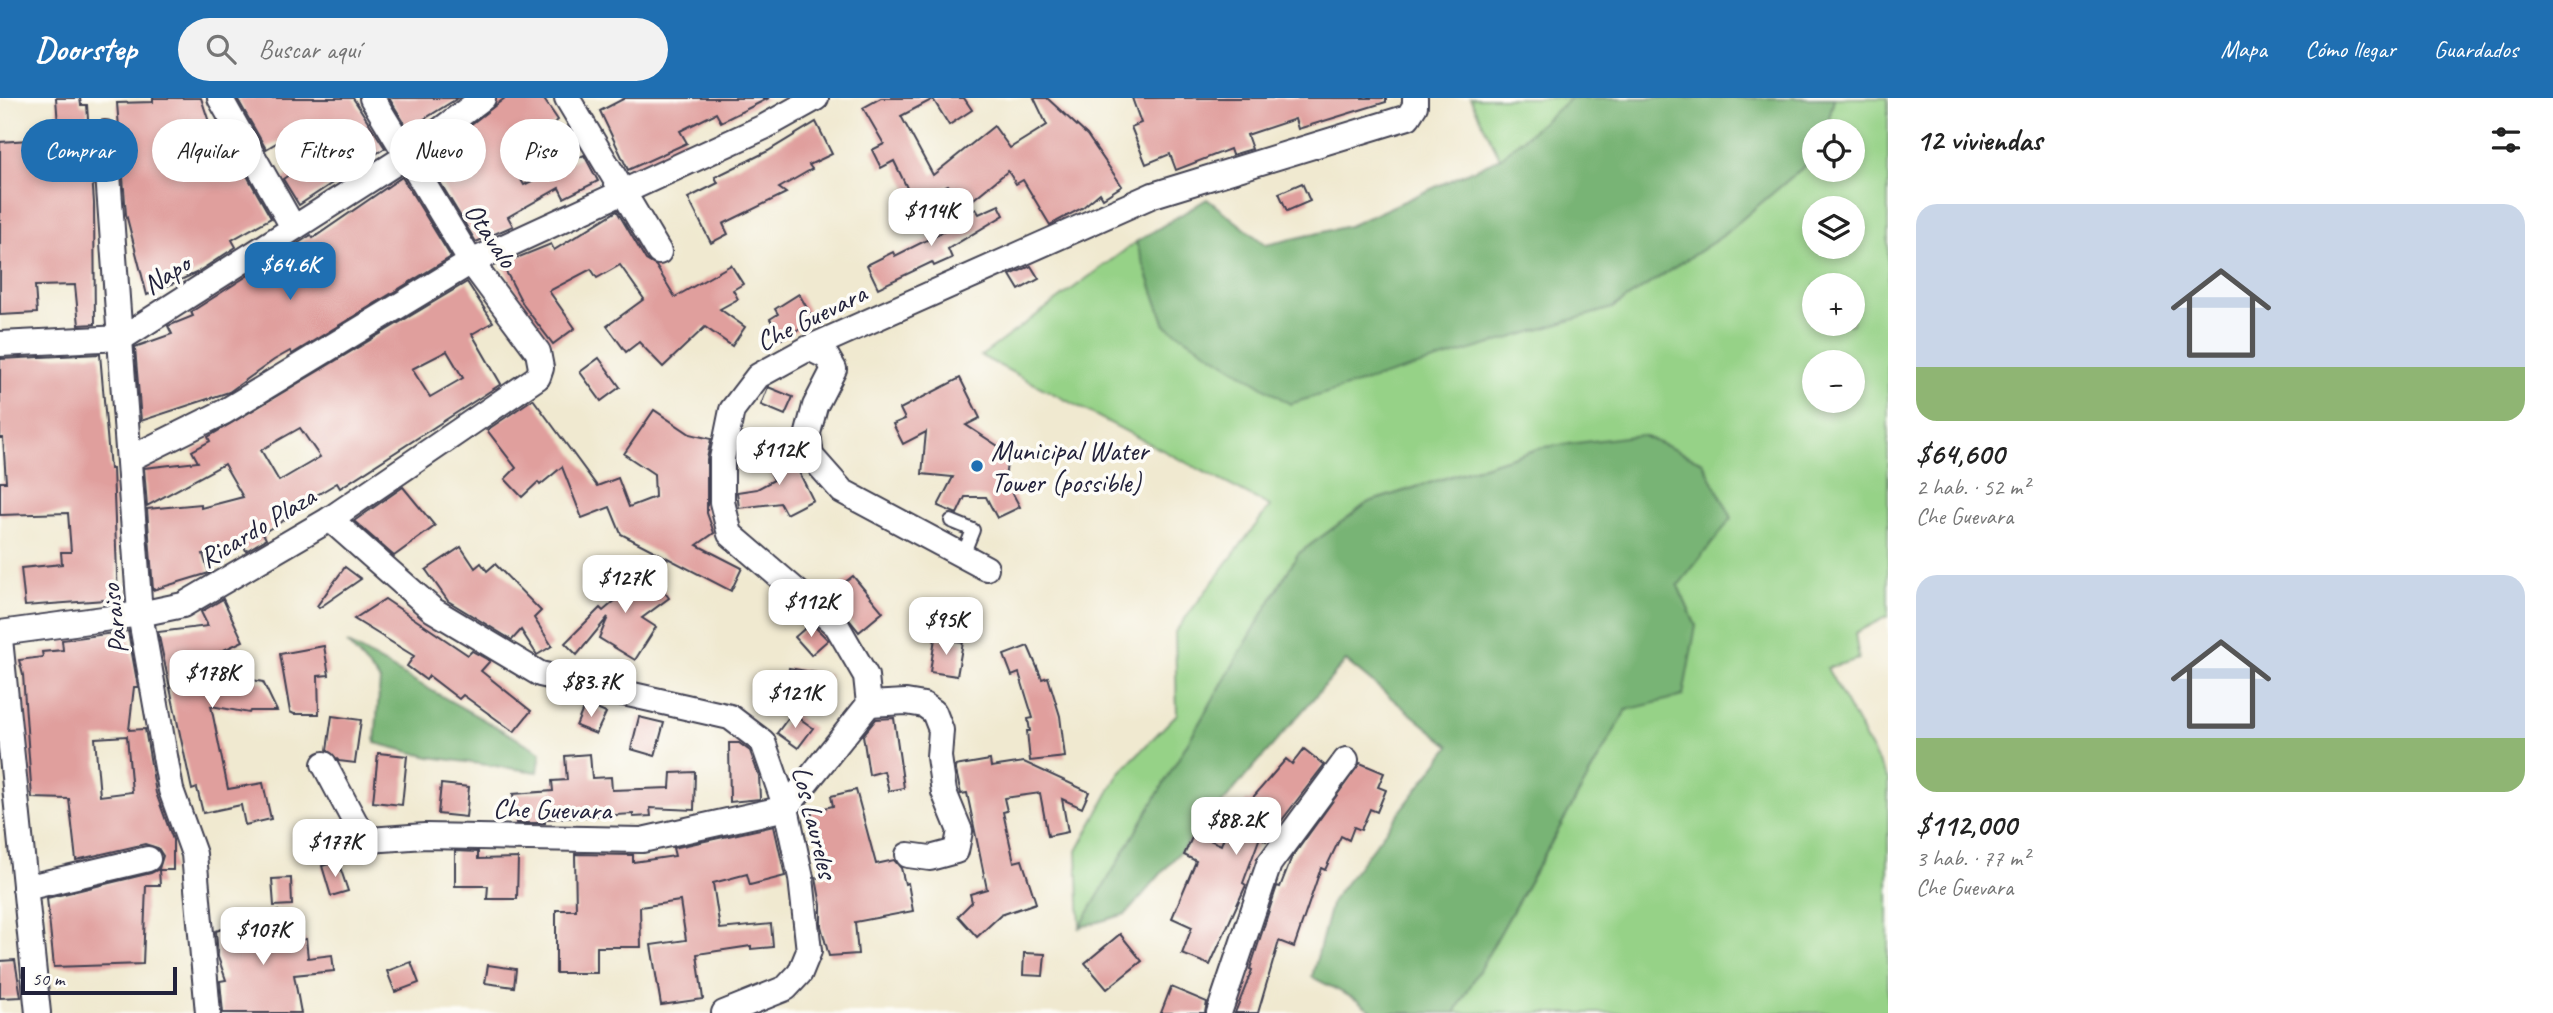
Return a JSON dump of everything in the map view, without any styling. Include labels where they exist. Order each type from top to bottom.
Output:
[{"type":"street","points":[[220,98],[293,227]]},
{"type":"street","name":"Otavalo","points":[[372,98],[390,130]]},
{"type":"street","name":"Napo","points":[[455,119],[483,98]]},
{"type":"street","points":[[567,98],[659,252]]},
{"type":"street","points":[[131,458],[224,412],[471,262],[764,127],[816,98]]},
{"type":"street","name":"Che Guevara","points":[[869,704],[866,676],[837,626],[730,534],[723,502],[722,459],[732,410],[758,376],[809,348],[1153,195],[1408,117],[1415,106],[1415,98]]},
{"type":"street","name":"Napo","points":[[122,338],[390,166]]},
{"type":"street","name":"Paraiso","points":[[109,182],[131,458],[140,614],[171,790],[194,854],[208,1013]]},
{"type":"street","name":"Otavalo","points":[[421,182],[471,262],[538,352],[541,368],[538,377],[512,394]]},
{"type":"street","points":[[0,344],[122,338]]},
{"type":"street","points":[[809,348],[827,357],[834,369],[815,406],[808,433],[811,456],[842,491],[986,568]]},
{"type":"street","name":"Ricardo Plaza","points":[[0,633],[140,614],[183,605],[330,519],[512,394]]},
{"type":"street","name":"Los Laureles","points":[[330,519],[433,610],[540,674],[730,717],[763,742],[786,808],[801,878],[809,951],[800,973],[786,988],[724,1013]]},
{"type":"street","points":[[0,639],[38,1013]]},
{"type":"street","points":[[786,808],[869,704],[906,702],[923,705],[934,712],[941,730],[939,757],[944,792],[960,831],[956,851],[930,858],[908,855]]},
{"type":"street","points":[[1219,1013],[1269,864],[1346,760]]},
{"type":"street","name":"Che Guevara","points":[[324,764],[356,824],[369,841],[425,836],[642,840],[786,808]]},
{"type":"street","points":[[25,888],[148,859]]},
{"type":"lane","points":[[951,521],[973,530],[962,555]]},
{"type":"green space","points":[[1470,98],[1571,98],[1500,158]]},
{"type":"green space","points":[[1571,98],[1834,98],[1829,119],[1802,119],[1802,168],[1721,237],[1612,308],[1290,404],[1165,325],[1136,242],[1207,199],[1266,245],[1349,226],[1500,158]]},
{"type":"green space","points":[[1834,98],[1888,98],[1888,616],[1855,633],[1859,659],[1827,668],[1888,780],[1888,1013],[1455,1013],[1626,710],[1696,626],[1678,586],[1544,447],[1369,502],[1298,554],[1080,927],[1077,851],[1119,773],[1177,714],[1175,632],[1270,506],[981,356],[1136,242],[1165,325],[1612,308],[1721,237],[1802,168],[1802,182],[1865,182],[1865,119],[1829,119]]},
{"type":"green space","points":[[1641,435],[1703,462],[1732,518],[1678,586],[1696,626],[1683,696],[1626,710],[1455,1013],[1374,1013],[1357,1000],[1312,977],[1332,901],[1450,746],[1346,661],[1126,914],[1080,927],[1298,554],[1369,502],[1544,447]]},
{"type":"green space","points":[[347,643],[541,752],[538,772],[430,757],[375,743],[380,680]]},
{"type":"building","points":[[56,98],[80,98],[81,105],[87,105],[88,119],[58,119]]},
{"type":"building","points":[[153,98],[201,98],[208,119],[152,119],[152,182],[251,182],[271,218],[232,240],[236,247],[196,273],[147,295],[126,214],[123,182],[138,182],[138,119],[118,119],[117,103],[153,102]]},
{"type":"building","points":[[237,98],[353,98],[366,119],[275,119],[275,144],[266,149],[261,140],[261,119],[249,119]]},
{"type":"building","points":[[389,98],[458,98],[424,119],[402,119]]},
{"type":"building","points":[[505,98],[543,98],[557,119],[500,119],[500,182],[522,182],[524,185],[530,182],[580,182],[580,157],[584,155],[598,181],[564,198],[559,188],[508,217],[513,226],[476,242],[440,182],[486,182],[486,119],[478,119]]},
{"type":"building","points":[[625,98],[769,98],[721,122],[716,113],[680,131],[687,143],[628,170],[600,111]]},
{"type":"building","points":[[881,98],[964,98],[972,110],[949,125],[933,99],[901,116],[933,175],[994,126],[1010,148],[1047,125],[1034,98],[1047,98],[1087,135],[1122,186],[1103,198],[1100,193],[1082,208],[1050,225],[1023,180],[1016,184],[1008,171],[965,206],[948,185],[908,204],[905,199],[910,194],[894,161],[881,168],[872,150],[884,144],[863,108]]},
{"type":"building","points":[[1132,98],[1386,98],[1386,102],[1298,129],[1295,119],[1247,135],[1252,149],[1232,155],[1230,149],[1176,170],[1170,154],[1146,164],[1131,127],[1141,123]]},
{"type":"building","points":[[816,122],[832,154],[809,165],[812,169],[779,188],[786,193],[723,224],[728,234],[711,243],[688,198],[718,183],[715,177],[768,151]]},
{"type":"building","points":[[376,134],[385,148],[376,154]]},
{"type":"building","points":[[21,141],[21,182],[92,182],[95,324],[79,325],[75,285],[35,286],[37,313],[0,315],[0,142]]},
{"type":"building","points":[[285,182],[334,182],[299,205]]},
{"type":"building","points":[[395,182],[405,182],[451,257],[292,354],[290,351],[274,360],[229,392],[141,421],[135,347],[172,334],[168,326],[193,316],[191,312],[311,235],[313,238]]},
{"type":"building","points":[[1302,183],[1310,201],[1287,211],[1279,193]]},
{"type":"building","points":[[999,205],[1004,215],[948,249],[952,258],[934,266],[932,262],[878,288],[867,265],[893,252],[895,256],[963,222],[961,218],[976,209],[979,214]]},
{"type":"building","points":[[617,211],[646,260],[656,266],[675,297],[731,265],[743,284],[733,290],[738,299],[720,309],[745,327],[732,346],[705,327],[663,367],[639,342],[626,352],[607,326],[644,299],[620,265],[597,278],[591,269],[549,291],[575,328],[553,344],[524,306],[502,264],[551,244],[554,250]]},
{"type":"building","points":[[1031,266],[1039,279],[1019,290],[1010,275]]},
{"type":"building","points":[[467,282],[493,322],[472,334],[501,384],[340,488],[337,483],[287,513],[289,517],[263,533],[266,539],[246,551],[243,543],[203,554],[209,573],[153,590],[147,509],[201,504],[201,508],[243,497],[224,464],[147,506],[144,468],[198,462],[192,451],[210,441],[208,437]],"holes":[[[447,351],[463,378],[430,397],[412,369]],[[300,428],[320,457],[279,481],[261,450]]]},
{"type":"building","points":[[799,294],[814,320],[782,339],[770,319],[778,314],[775,309]]},
{"type":"building","points":[[100,354],[110,469],[113,469],[118,599],[25,606],[21,568],[62,564],[61,552],[71,552],[68,513],[0,515],[0,482],[6,482],[3,438],[0,438],[0,359]]},
{"type":"building","points":[[599,358],[620,387],[601,401],[580,372]]},
{"type":"building","points":[[960,378],[980,418],[966,425],[998,446],[1004,454],[1007,463],[1005,479],[1020,507],[997,518],[986,497],[965,497],[957,514],[938,506],[953,477],[922,474],[926,432],[903,444],[893,424],[905,419],[900,409]]},
{"type":"building","points":[[768,387],[793,397],[785,415],[761,405]]},
{"type":"building","points":[[533,399],[597,486],[618,478],[629,507],[655,497],[654,474],[624,454],[654,410],[690,434],[711,439],[707,459],[707,513],[714,533],[697,545],[742,568],[731,591],[621,534],[610,507],[582,518],[562,467],[540,485],[538,482],[522,497],[505,479],[516,468],[487,430]]},
{"type":"building","points":[[788,450],[813,500],[786,514],[780,503],[739,508],[737,492],[757,489],[774,480],[765,461]]},
{"type":"building","points":[[403,487],[435,526],[394,556],[354,521]]},
{"type":"building","points":[[461,547],[475,568],[481,563],[487,571],[495,564],[541,611],[534,618],[552,646],[537,655],[521,630],[512,640],[448,601],[426,570]]},
{"type":"building","points":[[639,558],[669,598],[642,618],[656,627],[635,660],[599,638],[608,617],[577,655],[565,643],[600,608],[603,611],[631,587],[620,572]]},
{"type":"building","points":[[345,567],[361,579],[319,608],[317,606]]},
{"type":"building","points":[[853,576],[883,612],[859,632],[829,595]]},
{"type":"building","points":[[223,599],[243,641],[185,668],[263,682],[277,711],[249,713],[211,706],[228,789],[263,783],[271,819],[245,825],[241,805],[203,813],[197,788],[192,790],[158,632],[208,626],[201,612]]},
{"type":"building","points":[[385,599],[468,655],[472,651],[490,661],[481,671],[531,711],[514,732],[463,695],[459,699],[429,676],[426,680],[407,666],[414,656],[354,619]]},
{"type":"building","points":[[811,623],[828,640],[811,655],[795,637]]},
{"type":"building","points":[[128,631],[138,687],[134,687],[129,730],[145,729],[156,793],[173,840],[173,870],[159,870],[160,885],[146,885],[143,964],[54,967],[47,898],[151,873],[159,869],[163,856],[158,848],[145,844],[76,860],[69,799],[32,798],[23,675],[19,660],[43,657],[42,652],[63,650],[62,640]],"holes":[[[127,736],[132,792],[100,796],[95,738]]]},
{"type":"building","points":[[935,638],[963,642],[957,676],[930,672]]},
{"type":"building","points":[[324,646],[329,675],[318,676],[319,714],[294,714],[290,712],[280,654]]},
{"type":"building","points":[[1028,646],[1042,679],[1048,677],[1060,716],[1065,757],[1030,761],[1027,731],[1030,731],[1028,719],[1033,718],[1019,673],[1012,676],[1004,655]]},
{"type":"building","points":[[789,668],[829,675],[824,704],[784,697]]},
{"type":"building","points":[[585,704],[606,713],[596,734],[576,726]]},
{"type":"building","points":[[792,713],[813,728],[798,748],[777,733]]},
{"type":"building","points":[[332,716],[361,720],[355,763],[339,761],[327,750]]},
{"type":"building","points":[[639,717],[664,723],[655,756],[631,749]]},
{"type":"building","points":[[894,718],[904,788],[889,791],[884,771],[869,775],[863,735],[876,719]]},
{"type":"building","points":[[729,743],[739,743],[750,751],[759,776],[760,799],[730,802]]},
{"type":"building","points":[[1304,749],[1324,765],[1266,841],[1260,837],[1243,883],[1246,885],[1210,965],[1182,954],[1192,927],[1172,918],[1196,861],[1184,855],[1194,833],[1221,845],[1229,824],[1247,800],[1249,802],[1286,759],[1292,764]]},
{"type":"building","points":[[378,753],[407,756],[402,805],[373,802]]},
{"type":"building","points":[[590,754],[592,778],[611,777],[612,790],[670,788],[671,773],[695,772],[694,810],[650,808],[651,816],[633,817],[633,814],[545,819],[545,823],[516,823],[513,794],[553,791],[552,781],[567,780],[565,756]]},
{"type":"building","points":[[990,760],[991,767],[1024,762],[1089,792],[1082,808],[1062,799],[1068,832],[1048,836],[1040,793],[1004,798],[1007,811],[1003,812],[1014,862],[1022,860],[1036,903],[1001,915],[977,937],[958,916],[972,902],[970,894],[987,889],[967,793],[961,794],[955,766]]},
{"type":"building","points":[[1360,763],[1384,773],[1378,787],[1386,790],[1377,812],[1370,809],[1361,830],[1354,827],[1349,840],[1341,836],[1325,870],[1321,868],[1294,947],[1279,941],[1258,1013],[1235,1013],[1252,970],[1250,969],[1277,886],[1280,887],[1291,859]]},
{"type":"building","points":[[441,784],[469,787],[466,817],[438,814]]},
{"type":"building","points":[[856,790],[876,864],[894,860],[901,868],[905,884],[908,883],[913,911],[855,922],[858,954],[829,956],[821,926],[821,905],[816,878],[827,875],[811,811],[833,806],[831,796]]},
{"type":"building","points":[[774,826],[785,876],[750,885],[747,874],[713,883],[720,929],[771,924],[773,947],[751,949],[751,946],[697,954],[703,999],[661,1005],[651,945],[686,940],[680,901],[640,907],[641,947],[597,947],[597,973],[556,973],[556,910],[576,910],[575,854],[633,855],[633,862],[675,856],[673,848]]},
{"type":"building","points":[[455,851],[478,852],[478,859],[518,858],[517,899],[487,899],[488,886],[455,886]]},
{"type":"building","points":[[338,861],[348,891],[331,896],[322,866]]},
{"type":"building","points":[[291,878],[292,905],[274,906],[272,879]]},
{"type":"building","points":[[278,911],[280,941],[306,939],[308,958],[332,955],[334,971],[294,975],[301,1013],[223,1013],[220,981],[226,980],[218,957],[216,931]]},
{"type":"building","points":[[1120,934],[1142,961],[1107,989],[1085,963]]},
{"type":"building","points":[[1024,953],[1045,954],[1043,976],[1023,975]]},
{"type":"building","points":[[15,960],[21,997],[0,998],[0,961]]},
{"type":"building","points":[[411,962],[419,983],[395,992],[387,971]]},
{"type":"building","points":[[488,965],[516,969],[514,987],[485,983]]},
{"type":"building","points":[[1171,987],[1207,1002],[1205,1013],[1161,1013]]},
{"type":"place","name":"Municipal Water Tower (possible)","points":[[977,466]]}]
